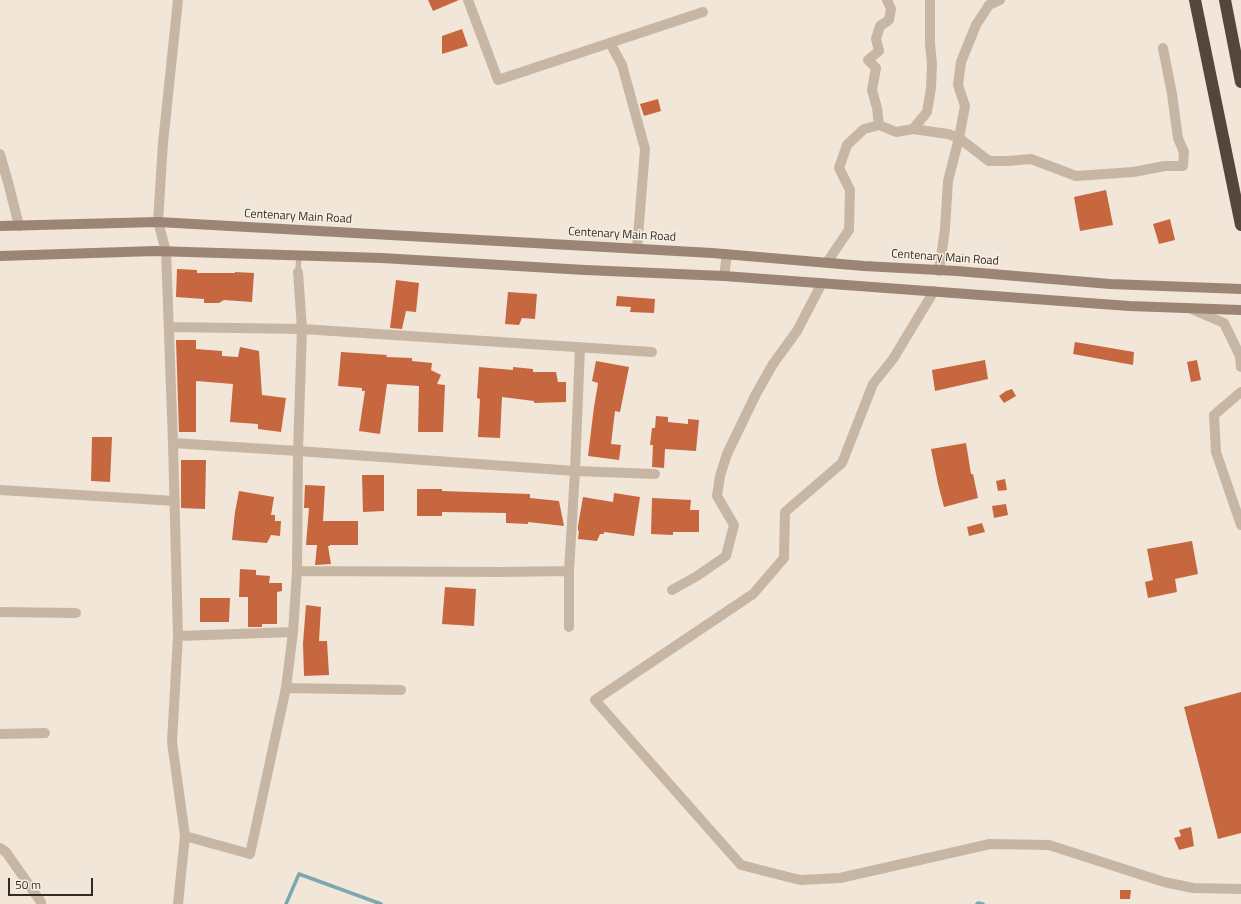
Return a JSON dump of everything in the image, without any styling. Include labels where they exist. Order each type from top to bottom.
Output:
[{"type":"highway","points":[[1196,0],[1241,225]]},
{"type":"highway","points":[[1225,0],[1241,82]]},
{"type":"street","points":[[178,0],[163,143],[158,222],[166,251],[175,501],[178,636],[172,742],[185,836],[178,904]]},
{"type":"street","points":[[468,0],[498,80],[703,12]]},
{"type":"street","points":[[879,125],[877,108],[872,90],[876,68],[868,60],[879,51],[876,39],[880,26],[889,20],[891,9],[888,0]]},
{"type":"street","points":[[912,129],[927,112],[931,88],[932,64],[930,44],[930,0]]},
{"type":"street","points":[[939,271],[945,229],[948,181],[959,138],[965,106],[958,85],[961,62],[976,25],[989,5],[1000,0]]},
{"type":"street","points":[[610,43],[622,65],[645,149],[637,249]]},
{"type":"street","points":[[827,262],[849,230],[850,190],[839,168],[847,145],[864,129],[879,125],[896,132],[912,129],[948,134],[959,138],[989,161],[1030,160],[1076,176],[1134,172],[1165,166],[1183,166],[1184,152],[1178,138],[1172,94],[1163,48]]},
{"type":"street","points":[[0,154],[19,226]]},
{"type":"street","name":"Centenary Main Road","points":[[0,226],[158,222],[727,254],[1110,284],[1241,289]]},
{"type":"street","points":[[0,256],[166,251],[382,258],[577,270],[724,276],[1129,306],[1241,310]]},
{"type":"street","points":[[724,276],[727,254]]},
{"type":"street","points":[[185,836],[250,854],[286,688],[293,632],[297,571],[298,451],[302,329],[298,272]]},
{"type":"street","points":[[672,590],[698,576],[726,556],[734,525],[718,496],[720,476],[728,454],[760,388],[773,364],[797,331],[822,283]]},
{"type":"street","points":[[934,292],[894,358],[873,384],[842,463],[785,512],[784,558],[753,594],[595,700],[740,865],[800,880],[840,878],[990,844],[1049,845],[1164,882],[1193,888],[1241,889]]},
{"type":"street","points":[[1189,308],[1224,323],[1240,356],[1241,367]]},
{"type":"street","points":[[169,327],[302,329],[652,352]]},
{"type":"street","points":[[569,627],[568,571],[575,471],[580,347]]},
{"type":"street","points":[[1241,392],[1214,415],[1216,452],[1241,525]]},
{"type":"street","points":[[173,443],[575,471],[655,474]]},
{"type":"street","points":[[0,490],[175,501]]},
{"type":"street","points":[[297,571],[568,571]]},
{"type":"street","points":[[0,612],[76,613]]},
{"type":"street","points":[[178,636],[293,632]]},
{"type":"street","points":[[286,688],[401,690]]},
{"type":"street","points":[[0,734],[45,733]]},
{"type":"street","points":[[0,848],[6,852],[41,904]]},
{"type":"lane","points":[[298,272],[299,256]]},
{"type":"building","points":[[428,0],[459,0],[433,11]]},
{"type":"building","points":[[462,29],[468,46],[442,54],[442,36]]},
{"type":"building","points":[[658,99],[661,111],[644,116],[640,104]]},
{"type":"building","points":[[1106,190],[1113,225],[1080,231],[1074,197]]},
{"type":"building","points":[[1170,219],[1175,240],[1159,244],[1153,224]]},
{"type":"building","points":[[177,269],[197,270],[197,273],[254,273],[252,302],[224,300],[219,303],[204,303],[204,299],[176,297]]},
{"type":"building","points":[[396,280],[419,283],[416,312],[406,311],[402,329],[390,328]]},
{"type":"building","points":[[508,292],[537,294],[535,319],[522,318],[519,325],[505,324]]},
{"type":"building","points":[[617,296],[655,299],[654,313],[630,312],[631,307],[616,306]]},
{"type":"building","points":[[176,340],[196,340],[196,349],[222,351],[222,356],[238,357],[240,347],[259,351],[262,395],[286,398],[281,432],[258,429],[258,424],[230,422],[233,384],[196,381],[196,432],[179,432]]},
{"type":"building","points":[[1075,342],[1134,352],[1133,365],[1073,354]]},
{"type":"building","points":[[341,352],[412,358],[412,361],[432,363],[431,370],[441,375],[437,384],[445,385],[443,432],[418,432],[419,386],[387,384],[380,434],[359,431],[365,391],[362,391],[362,388],[338,386]]},
{"type":"building","points":[[985,360],[988,379],[935,391],[932,370]]},
{"type":"building","points":[[1197,360],[1201,380],[1191,382],[1187,362]]},
{"type":"building","points":[[596,361],[629,367],[620,412],[615,411],[611,444],[621,445],[619,460],[588,456],[598,383],[592,381]]},
{"type":"building","points":[[479,367],[513,370],[513,367],[533,369],[533,372],[556,372],[558,382],[566,382],[566,402],[534,403],[534,401],[502,397],[500,438],[478,437],[480,399],[477,398]]},
{"type":"building","points":[[1012,389],[1016,396],[1004,403],[999,396]]},
{"type":"building","points":[[656,416],[668,417],[668,422],[688,424],[688,419],[699,420],[696,451],[665,449],[664,468],[652,467],[653,445],[650,445],[652,428],[655,428]]},
{"type":"building","points":[[92,437],[112,437],[110,482],[91,481]]},
{"type":"building","points":[[966,443],[971,474],[973,474],[978,498],[944,507],[931,449]]},
{"type":"building","points":[[181,460],[206,460],[205,509],[181,508]]},
{"type":"building","points":[[362,475],[384,475],[384,511],[363,512]]},
{"type":"building","points":[[1005,479],[1007,490],[998,491],[996,481]]},
{"type":"building","points":[[305,485],[325,486],[323,521],[358,521],[358,545],[328,546],[331,564],[315,565],[317,545],[306,545],[309,508],[304,508]]},
{"type":"building","points":[[417,489],[530,494],[530,498],[559,501],[564,526],[528,522],[528,524],[506,523],[506,513],[442,512],[442,516],[417,516]]},
{"type":"building","points":[[239,491],[274,497],[271,515],[275,515],[275,521],[281,521],[280,536],[271,535],[267,543],[232,540]]},
{"type":"building","points":[[614,493],[640,497],[634,536],[604,532],[604,534],[600,534],[597,541],[578,539],[578,526],[583,497],[613,502]]},
{"type":"building","points":[[652,498],[691,500],[690,510],[699,510],[699,532],[673,532],[673,535],[651,534]]},
{"type":"building","points":[[1006,504],[1008,515],[994,518],[992,506]]},
{"type":"building","points":[[982,523],[985,532],[969,536],[967,527]]},
{"type":"building","points":[[1192,541],[1198,574],[1175,579],[1177,592],[1148,598],[1145,582],[1153,580],[1147,549]]},
{"type":"building","points":[[240,569],[256,570],[256,575],[270,576],[269,583],[282,583],[282,591],[277,592],[277,624],[262,624],[262,627],[248,627],[248,597],[239,597]]},
{"type":"building","points":[[445,587],[476,589],[474,626],[442,624]]},
{"type":"building","points":[[200,598],[230,598],[229,622],[200,622]]},
{"type":"building","points":[[306,605],[321,607],[319,641],[327,641],[329,675],[304,676],[303,643]]},
{"type":"building","points":[[1241,692],[1241,833],[1218,839],[1184,707]]},
{"type":"building","points":[[1191,827],[1194,846],[1179,850],[1174,838],[1181,836],[1179,830]]},
{"type":"building","points":[[1120,890],[1131,890],[1130,899],[1120,899]]},
{"type":"waterway","points":[[286,904],[299,874],[381,904]]},
{"type":"waterway","points":[[977,904],[983,904]]}]
